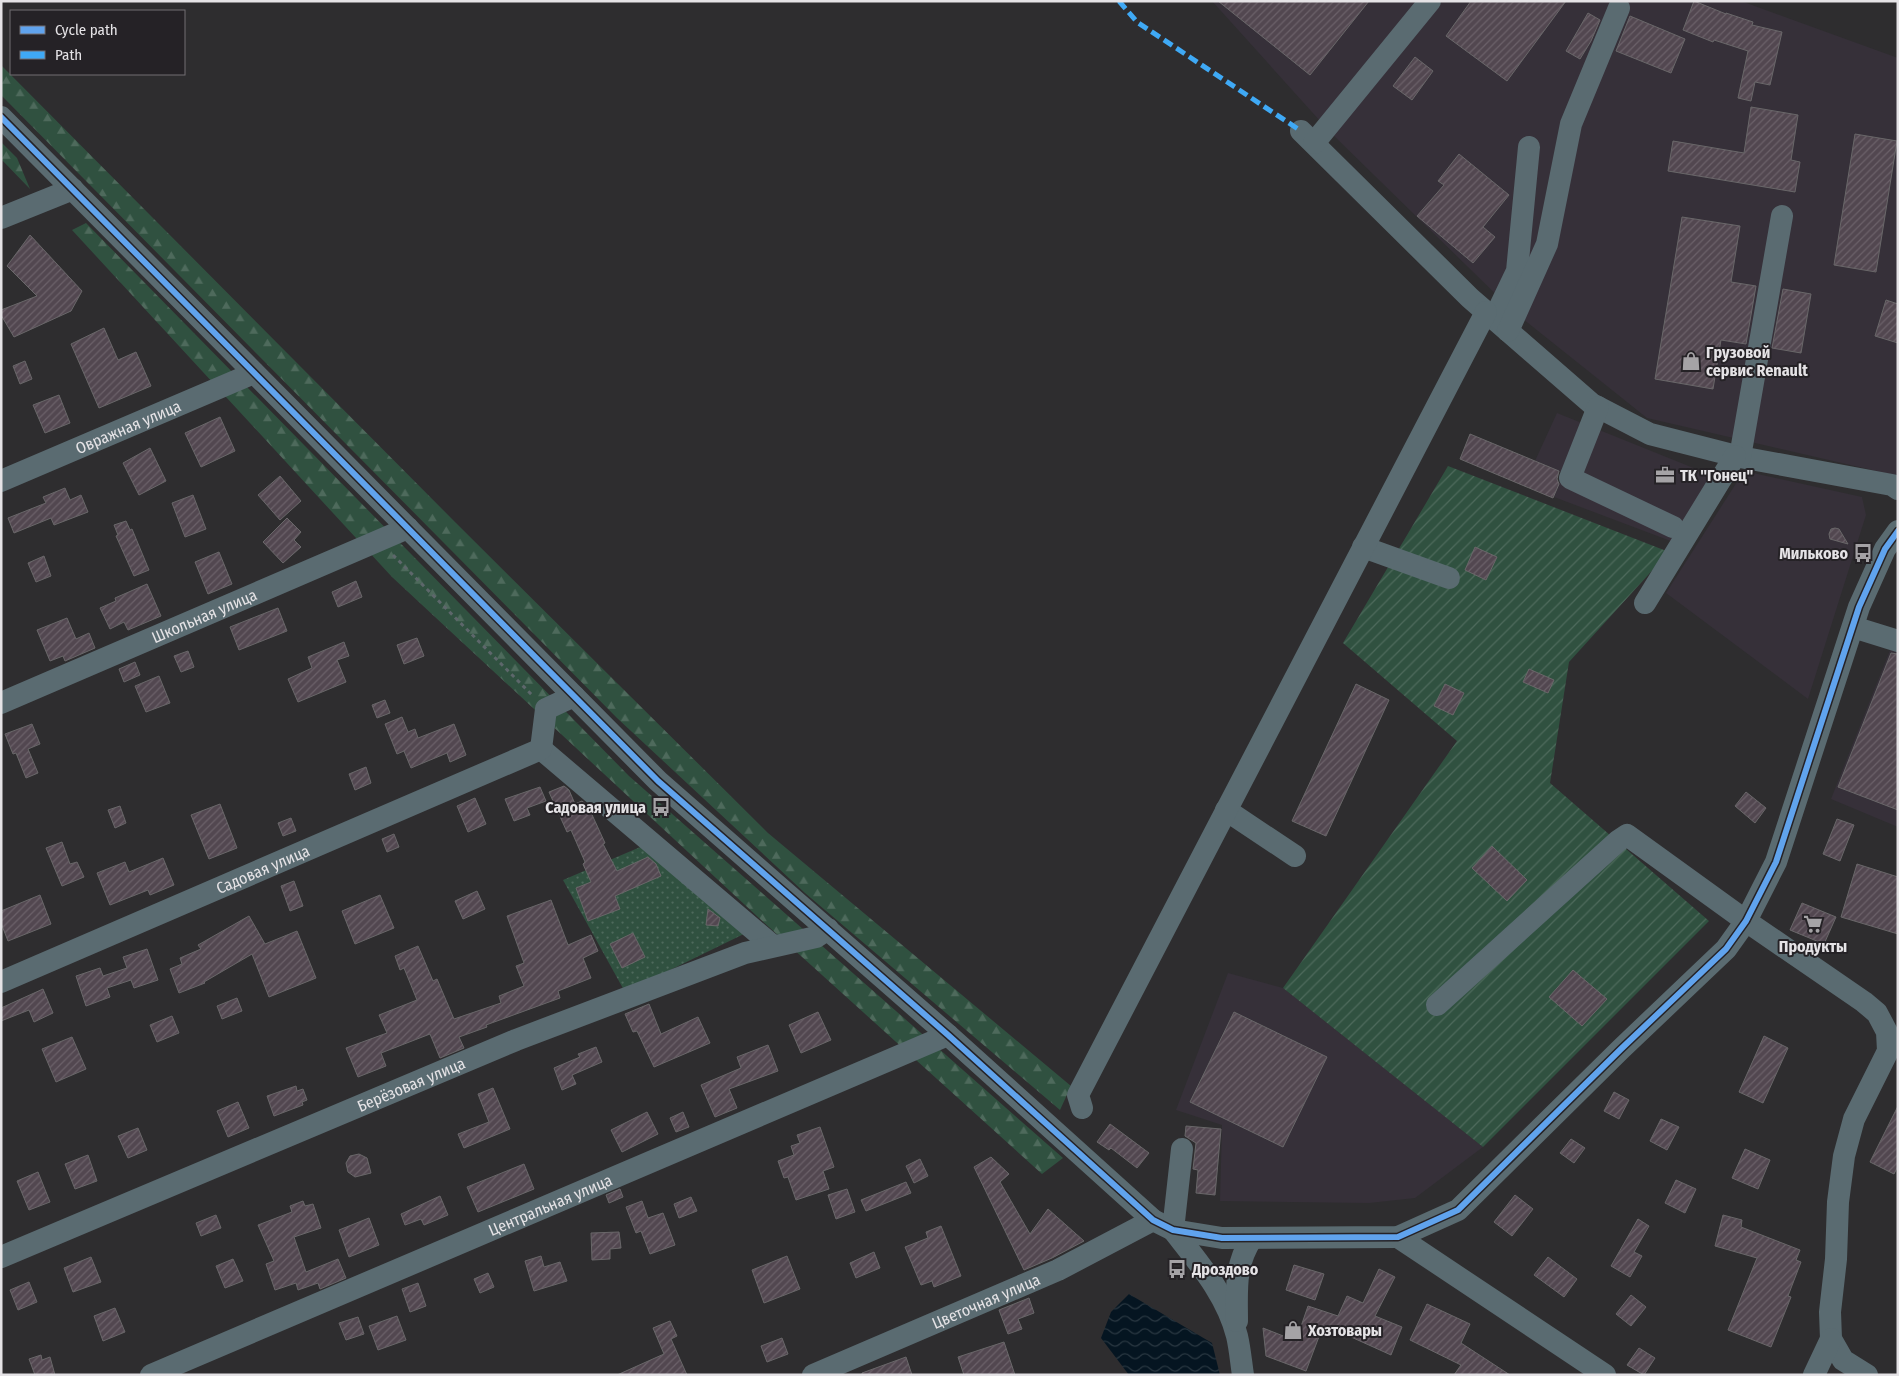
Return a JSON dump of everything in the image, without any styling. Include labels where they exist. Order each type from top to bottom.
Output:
[{"type":"street","points":[[1430,1],[1307,137],[1496,321],[1592,404],[1650,434],[1737,457],[1892,485],[1898,489]]},
{"type":"street","points":[[1082,1108],[1078,1095],[1363,547],[1496,321],[1548,244],[1571,124],[1619,8]]},
{"type":"street","points":[[1,117],[658,781],[1163,1225],[1202,1267],[1224,1300],[1237,1335]]},
{"type":"street","points":[[1496,321],[1517,271],[1530,147]]},
{"type":"street","points":[[1,218],[73,189]]},
{"type":"street","points":[[1645,603],[1737,457],[1782,216]]},
{"type":"street","name":"Овражная улица","points":[[1,481],[254,373]]},
{"type":"street","points":[[1598,407],[1570,478],[1673,527]]},
{"type":"street","name":"Школьная улица","points":[[1,703],[408,528]]},
{"type":"street","points":[[1163,1225],[1222,1238],[1398,1237],[1458,1210],[1621,1048],[1726,949],[1746,921],[1776,862],[1860,607],[1885,549],[1898,531]]},
{"type":"street","points":[[1363,547],[1449,578]]},
{"type":"street","points":[[1853,627],[1898,641]]},
{"type":"street","points":[[574,696],[546,709],[541,749],[773,946]]},
{"type":"street","name":"Садовая улица","points":[[1,982],[541,749]]},
{"type":"street","points":[[1226,810],[1295,856]]},
{"type":"street","points":[[1437,1005],[1618,841],[1627,835],[1877,1013],[1887,1032],[1888,1050],[1854,1119],[1844,1156],[1838,1202],[1836,1259],[1830,1312],[1831,1340],[1814,1375]]},
{"type":"street","name":"Берёзовая улица","points":[[1,1257],[516,1040],[745,953],[816,937],[828,929]]},
{"type":"street","name":"Центральная улица","points":[[151,1375],[948,1035]]},
{"type":"street","points":[[1163,1225],[1182,1149]]},
{"type":"street","name":"Цветочная улица","points":[[813,1375],[1163,1225]]},
{"type":"street","points":[[1398,1237],[1605,1375]]},
{"type":"street","points":[[1243,1375],[1237,1335],[1237,1272],[1244,1250],[1252,1238]]},
{"type":"street","points":[[1831,1340],[1843,1360],[1868,1375]]},
{"type":"path","points":[[379,540],[546,709]]},
{"type":"shaded area","points":[[1212,1],[1741,1],[1898,58],[1898,476],[1647,418],[1513,311],[1330,132]]},
{"type":"shaded area","points":[[1557,413],[1706,473],[1711,486],[1676,543],[1554,497],[1563,473],[1535,461]]},
{"type":"shaded area","points":[[1744,471],[1862,497],[1866,515],[1808,699],[1666,593]]},
{"type":"shaded area","points":[[1898,630],[1898,827],[1831,799]]},
{"type":"shaded area","points":[[1228,973],[1283,988],[1483,1147],[1415,1198],[1369,1203],[1220,1201],[1222,1125],[1176,1110]]},
{"type":"green space","points":[[1,65],[455,522],[768,833],[1071,1086],[1060,1110],[805,893],[617,718],[1,95]]},
{"type":"green space","points":[[1,142],[17,158],[30,189],[1,159]]},
{"type":"green space","points":[[86,223],[629,776],[1063,1158],[1042,1174],[759,918],[392,577],[72,230]]},
{"type":"green space","points":[[1448,466],[1669,552],[1569,662],[1550,783],[1709,921],[1483,1147],[1283,988],[1457,741],[1343,643]]},
{"type":"green space","points":[[645,845],[748,932],[625,992],[563,880]]},
{"type":"water","points":[[1129,1294],[1212,1343],[1220,1375],[1129,1375],[1101,1338],[1111,1312]]},
{"type":"building","points":[[1218,1],[1369,1],[1310,75]]},
{"type":"building","points":[[1471,1],[1566,1],[1507,81],[1446,36]]},
{"type":"building","points":[[1694,1],[1726,14],[1753,22],[1752,25],[1782,32],[1770,85],[1755,82],[1751,101],[1738,98],[1748,51],[1714,40],[1713,42],[1683,30]]},
{"type":"building","points":[[1588,13],[1600,20],[1591,41],[1580,59],[1566,51]]},
{"type":"building","points":[[1630,16],[1685,39],[1671,73],[1616,51]]},
{"type":"building","points":[[1415,57],[1433,71],[1412,100],[1393,86]]},
{"type":"building","points":[[1751,107],[1798,115],[1791,160],[1800,162],[1795,192],[1668,171],[1673,141],[1744,153]]},
{"type":"building","points":[[1855,134],[1897,141],[1876,272],[1834,265]]},
{"type":"building","points":[[1459,154],[1509,195],[1483,227],[1495,237],[1473,263],[1417,216],[1444,185],[1438,181]]},
{"type":"building","points":[[1682,217],[1740,226],[1731,282],[1756,286],[1746,344],[1721,340],[1713,389],[1655,379]]},
{"type":"building","points":[[30,235],[82,291],[71,311],[14,337],[1,315],[1,310],[37,296],[7,266]]},
{"type":"building","points":[[1783,289],[1811,294],[1801,353],[1772,348]]},
{"type":"building","points":[[1886,300],[1898,304],[1898,343],[1875,336]]},
{"type":"building","points":[[104,328],[118,360],[136,352],[151,386],[99,408],[71,344]]},
{"type":"building","points":[[25,361],[32,379],[20,384],[13,366]]},
{"type":"building","points":[[59,395],[70,423],[45,433],[33,405]]},
{"type":"building","points":[[220,417],[235,451],[201,467],[185,433]]},
{"type":"building","points":[[1470,434],[1559,471],[1557,479],[1559,484],[1553,498],[1460,459]]},
{"type":"building","points":[[150,448],[166,481],[139,495],[123,463]]},
{"type":"building","points":[[280,476],[301,501],[280,520],[258,495]]},
{"type":"building","points":[[65,488],[70,500],[81,495],[88,512],[54,525],[51,518],[14,533],[8,518],[46,503],[43,497]]},
{"type":"building","points":[[193,495],[206,529],[185,537],[172,503]]},
{"type":"building","points":[[287,518],[301,532],[294,540],[301,547],[283,563],[263,542]]},
{"type":"building","points":[[126,521],[130,530],[132,529],[149,570],[134,576],[116,536],[118,535],[114,525]]},
{"type":"building","points":[[1831,529],[1839,529],[1848,544],[1830,539]]},
{"type":"building","points":[[1475,547],[1497,557],[1486,580],[1465,570]]},
{"type":"building","points":[[219,552],[232,584],[208,594],[195,562]]},
{"type":"building","points":[[44,556],[51,576],[36,582],[28,563]]},
{"type":"building","points":[[356,581],[362,597],[338,607],[332,592]]},
{"type":"building","points":[[147,584],[161,616],[128,630],[124,622],[110,629],[100,608],[116,601],[115,598]]},
{"type":"building","points":[[278,608],[287,631],[239,650],[230,627]]},
{"type":"building","points":[[67,618],[76,639],[89,633],[95,648],[65,661],[63,656],[50,661],[37,630]]},
{"type":"building","points":[[417,638],[424,656],[404,664],[397,645]]},
{"type":"building","points":[[344,642],[349,656],[337,660],[346,682],[298,702],[288,679],[312,668],[308,657]]},
{"type":"building","points":[[188,651],[194,667],[181,672],[174,656]]},
{"type":"building","points":[[1891,653],[1898,654],[1898,810],[1838,787]]},
{"type":"building","points":[[135,662],[140,675],[124,682],[119,669]]},
{"type":"building","points":[[1529,669],[1554,680],[1548,693],[1523,682]]},
{"type":"building","points":[[159,676],[170,703],[146,712],[135,686]]},
{"type":"building","points":[[1356,684],[1389,700],[1326,836],[1292,821]]},
{"type":"building","points":[[1445,684],[1464,693],[1453,715],[1434,706]]},
{"type":"building","points":[[385,700],[390,713],[377,718],[372,705]]},
{"type":"building","points":[[402,717],[408,732],[415,729],[418,738],[454,724],[466,755],[450,762],[447,753],[411,768],[404,751],[397,754],[385,724]]},
{"type":"building","points":[[32,724],[40,744],[28,749],[38,773],[26,778],[16,753],[13,754],[5,734]]},
{"type":"building","points":[[366,767],[371,783],[355,790],[349,774]]},
{"type":"building","points":[[564,786],[569,790],[575,804],[582,801],[588,806],[605,843],[603,844],[617,871],[648,857],[656,864],[661,876],[615,896],[620,909],[588,921],[576,888],[591,882],[583,864],[585,862],[571,830],[567,832],[549,792]]},
{"type":"building","points":[[540,787],[546,801],[527,808],[530,815],[514,821],[505,799]]},
{"type":"building","points":[[1746,792],[1766,808],[1755,823],[1735,806]]},
{"type":"building","points":[[475,798],[486,824],[468,832],[457,806]]},
{"type":"building","points":[[220,804],[237,848],[209,859],[191,815]]},
{"type":"building","points":[[120,806],[126,823],[115,828],[108,810]]},
{"type":"building","points":[[291,818],[296,831],[283,836],[278,823]]},
{"type":"building","points":[[1837,819],[1854,825],[1840,861],[1823,854]]},
{"type":"building","points":[[394,834],[399,847],[387,852],[382,839]]},
{"type":"building","points":[[62,842],[70,864],[77,862],[84,877],[62,886],[46,848]]},
{"type":"building","points":[[1492,846],[1527,880],[1507,901],[1472,868]]},
{"type":"building","points":[[163,858],[174,885],[150,895],[148,890],[110,905],[97,873],[125,862],[129,872]]},
{"type":"building","points":[[1857,864],[1898,877],[1898,934],[1841,917]]},
{"type":"building","points":[[294,881],[303,906],[290,911],[281,886]]},
{"type":"building","points":[[477,891],[485,909],[463,919],[455,901]]},
{"type":"building","points":[[40,895],[51,924],[8,941],[1,923],[1,911]]},
{"type":"building","points":[[380,895],[394,928],[355,944],[342,911]]},
{"type":"building","points":[[551,900],[568,945],[591,935],[598,951],[583,958],[591,978],[558,991],[560,998],[459,1037],[464,1048],[440,1058],[430,1034],[381,1053],[386,1066],[358,1077],[346,1048],[387,1033],[379,1015],[417,1000],[404,968],[400,970],[395,956],[418,946],[433,981],[437,979],[454,1019],[501,1003],[499,996],[524,986],[516,966],[524,963],[507,916]]},
{"type":"building","name":"Продукты","points":[[1802,903],[1836,917],[1824,944],[1790,930]]},
{"type":"building","points":[[708,909],[720,918],[718,926],[706,925]]},
{"type":"building","points":[[249,916],[265,944],[297,931],[316,978],[269,997],[252,954],[205,983],[179,993],[170,969],[182,964],[180,958],[201,949],[198,945]]},
{"type":"building","points":[[633,933],[645,957],[622,968],[610,944]]},
{"type":"building","points":[[147,949],[158,980],[134,988],[131,980],[107,988],[110,997],[86,1006],[76,976],[100,968],[103,976],[127,968],[123,957]]},
{"type":"building","points":[[1573,970],[1607,999],[1582,1026],[1549,997]]},
{"type":"building","points":[[43,989],[53,1013],[34,1022],[29,1010],[1,1021],[1,1008]]},
{"type":"building","points":[[237,998],[242,1011],[222,1019],[217,1006]]},
{"type":"building","points":[[649,1004],[661,1034],[698,1017],[710,1043],[654,1067],[637,1031],[633,1032],[625,1014]]},
{"type":"building","points":[[818,1012],[831,1040],[801,1053],[789,1025]]},
{"type":"building","points":[[1234,1012],[1327,1057],[1283,1147],[1190,1102]]},
{"type":"building","points":[[172,1016],[179,1033],[157,1042],[150,1025]]},
{"type":"building","points":[[1764,1036],[1788,1048],[1763,1103],[1739,1092]]},
{"type":"building","points":[[72,1037],[86,1069],[56,1082],[42,1049]]},
{"type":"building","points":[[768,1045],[778,1071],[729,1089],[737,1108],[715,1117],[701,1085],[741,1068],[737,1057]]},
{"type":"building","points":[[596,1047],[602,1062],[572,1075],[576,1084],[562,1090],[554,1068],[580,1057],[578,1054]]},
{"type":"building","points":[[296,1086],[297,1091],[303,1089],[307,1100],[302,1102],[303,1105],[274,1116],[267,1096]]},
{"type":"building","points":[[493,1088],[510,1129],[464,1148],[458,1134],[489,1122],[478,1094]]},
{"type":"building","points":[[1614,1092],[1629,1100],[1619,1119],[1604,1111]]},
{"type":"building","points":[[238,1102],[249,1128],[228,1137],[217,1111]]},
{"type":"building","points":[[1898,1106],[1898,1166],[1894,1174],[1870,1162]]},
{"type":"building","points":[[647,1112],[658,1134],[622,1152],[611,1130]]},
{"type":"building","points":[[683,1112],[689,1127],[676,1132],[670,1118]]},
{"type":"building","points":[[1661,1119],[1679,1127],[1667,1150],[1650,1141]]},
{"type":"building","points":[[1110,1124],[1149,1153],[1137,1168],[1111,1148],[1109,1150],[1097,1142]]},
{"type":"building","points":[[1186,1126],[1221,1129],[1215,1195],[1196,1193],[1198,1170],[1193,1169],[1196,1143],[1185,1136]]},
{"type":"building","points":[[820,1127],[834,1167],[823,1171],[829,1189],[796,1200],[788,1177],[784,1178],[778,1161],[794,1155],[791,1146],[800,1143],[797,1135]]},
{"type":"building","points":[[138,1128],[147,1150],[128,1158],[118,1136]]},
{"type":"building","points":[[1571,1139],[1585,1148],[1574,1163],[1560,1153]]},
{"type":"building","points":[[1745,1149],[1770,1160],[1758,1189],[1732,1178]]},
{"type":"building","points":[[359,1154],[367,1158],[371,1173],[355,1177],[348,1172],[346,1163],[350,1156]]},
{"type":"building","points":[[88,1155],[97,1181],[75,1189],[65,1164]]},
{"type":"building","points":[[991,1157],[1009,1174],[1000,1182],[1030,1234],[1048,1209],[1084,1241],[1024,1270],[974,1167]]},
{"type":"building","points":[[920,1159],[928,1176],[914,1183],[906,1166]]},
{"type":"building","points":[[524,1164],[534,1189],[478,1212],[467,1187]]},
{"type":"building","points":[[38,1172],[50,1202],[29,1210],[17,1181]]},
{"type":"building","points":[[1676,1180],[1696,1189],[1685,1213],[1665,1203]]},
{"type":"building","points":[[906,1182],[911,1193],[866,1211],[861,1200]]},
{"type":"building","points":[[620,1189],[623,1197],[609,1203],[606,1195]]},
{"type":"building","points":[[847,1189],[855,1212],[836,1219],[828,1195]]},
{"type":"building","points":[[1515,1195],[1533,1209],[1512,1236],[1494,1222]]},
{"type":"building","points":[[440,1196],[448,1215],[424,1225],[421,1219],[405,1225],[401,1214]]},
{"type":"building","points":[[691,1197],[697,1211],[679,1218],[674,1204]]},
{"type":"building","points":[[303,1201],[305,1206],[313,1204],[321,1228],[294,1237],[306,1272],[338,1259],[346,1278],[320,1289],[318,1283],[298,1290],[296,1283],[275,1290],[266,1264],[274,1261],[258,1225],[292,1212],[290,1206]]},
{"type":"building","points":[[642,1201],[648,1218],[663,1213],[675,1245],[650,1254],[641,1231],[636,1233],[626,1207]]},
{"type":"building","points":[[216,1215],[221,1228],[201,1236],[196,1223]]},
{"type":"building","points":[[1723,1215],[1742,1220],[1741,1227],[1800,1250],[1796,1260],[1801,1262],[1788,1296],[1791,1297],[1771,1347],[1728,1330],[1757,1258],[1715,1246]]},
{"type":"building","points":[[369,1218],[379,1245],[349,1257],[339,1230]]},
{"type":"building","points":[[1638,1219],[1649,1226],[1634,1252],[1642,1256],[1630,1277],[1611,1266]]},
{"type":"building","points":[[941,1226],[961,1276],[934,1287],[932,1281],[921,1285],[905,1247],[928,1238],[926,1232]]},
{"type":"building","points":[[619,1232],[621,1248],[610,1249],[610,1259],[592,1260],[591,1233]]},
{"type":"building","points":[[874,1252],[880,1268],[856,1278],[850,1263]]},
{"type":"building","points":[[541,1256],[544,1267],[560,1262],[567,1281],[534,1291],[525,1261]]},
{"type":"building","points":[[787,1256],[800,1289],[764,1303],[752,1270]]},
{"type":"building","points":[[91,1257],[101,1282],[73,1292],[64,1268]]},
{"type":"building","points":[[1548,1257],[1577,1279],[1564,1297],[1534,1275]]},
{"type":"building","points":[[233,1259],[243,1281],[225,1288],[216,1266]]},
{"type":"building","points":[[1294,1265],[1324,1274],[1315,1300],[1286,1290]]},
{"type":"building","points":[[1379,1269],[1395,1277],[1375,1316],[1402,1327],[1391,1355],[1323,1326],[1306,1371],[1266,1356],[1263,1328],[1296,1341],[1308,1306],[1338,1316],[1347,1296],[1363,1303]]},
{"type":"building","points":[[488,1273],[494,1287],[480,1293],[474,1279]]},
{"type":"building","points":[[29,1282],[37,1302],[18,1310],[10,1290]]},
{"type":"building","points":[[418,1283],[426,1306],[410,1312],[402,1289]]},
{"type":"building","points":[[1631,1295],[1646,1307],[1631,1326],[1616,1314]]},
{"type":"building","points":[[1029,1298],[1034,1313],[1018,1319],[1022,1329],[1008,1334],[999,1310]]},
{"type":"building","points":[[1427,1304],[1470,1324],[1461,1343],[1510,1375],[1454,1375],[1461,1365],[1410,1340]]},
{"type":"building","points":[[115,1308],[125,1332],[103,1341],[94,1316]]},
{"type":"building","points":[[397,1316],[406,1340],[378,1350],[369,1326]]},
{"type":"building","points":[[358,1317],[364,1334],[346,1340],[339,1323]]},
{"type":"building","points":[[670,1321],[677,1336],[671,1339],[687,1375],[617,1375],[664,1354],[653,1328]]},
{"type":"building","points":[[782,1338],[788,1354],[767,1362],[761,1346]]},
{"type":"building","points":[[1004,1342],[1015,1375],[964,1375],[958,1357]]},
{"type":"building","points":[[1639,1348],[1655,1358],[1644,1375],[1627,1365]]},
{"type":"building","points":[[41,1355],[42,1360],[50,1357],[55,1375],[35,1375],[29,1359]]},
{"type":"building","points":[[906,1357],[912,1375],[862,1375],[862,1373]]},
{"type":"marked path","points":[[1119,1],[1137,22],[1301,131]]},
{"type":"cycle path","points":[[1,117],[658,781],[948,1035],[1153,1220],[1173,1230],[1222,1238],[1398,1237],[1458,1210],[1621,1049],[1726,949],[1746,921],[1776,862],[1859,607],[1885,549],[1898,531]]},
{"type":"place","name":"Грузовой сервис Renault","points":[[1691,361]]},
{"type":"place","name":"ТК \"Гонец\"","points":[[1665,475]]},
{"type":"place","name":"Мильково","points":[[1863,553]]},
{"type":"place","name":"Садовая улица","points":[[661,807]]},
{"type":"place","name":"Продукты","points":[[1813,924]]},
{"type":"place","name":"Дроздово","points":[[1177,1269]]},
{"type":"place","name":"Хозтовары","points":[[1293,1330]]}]
